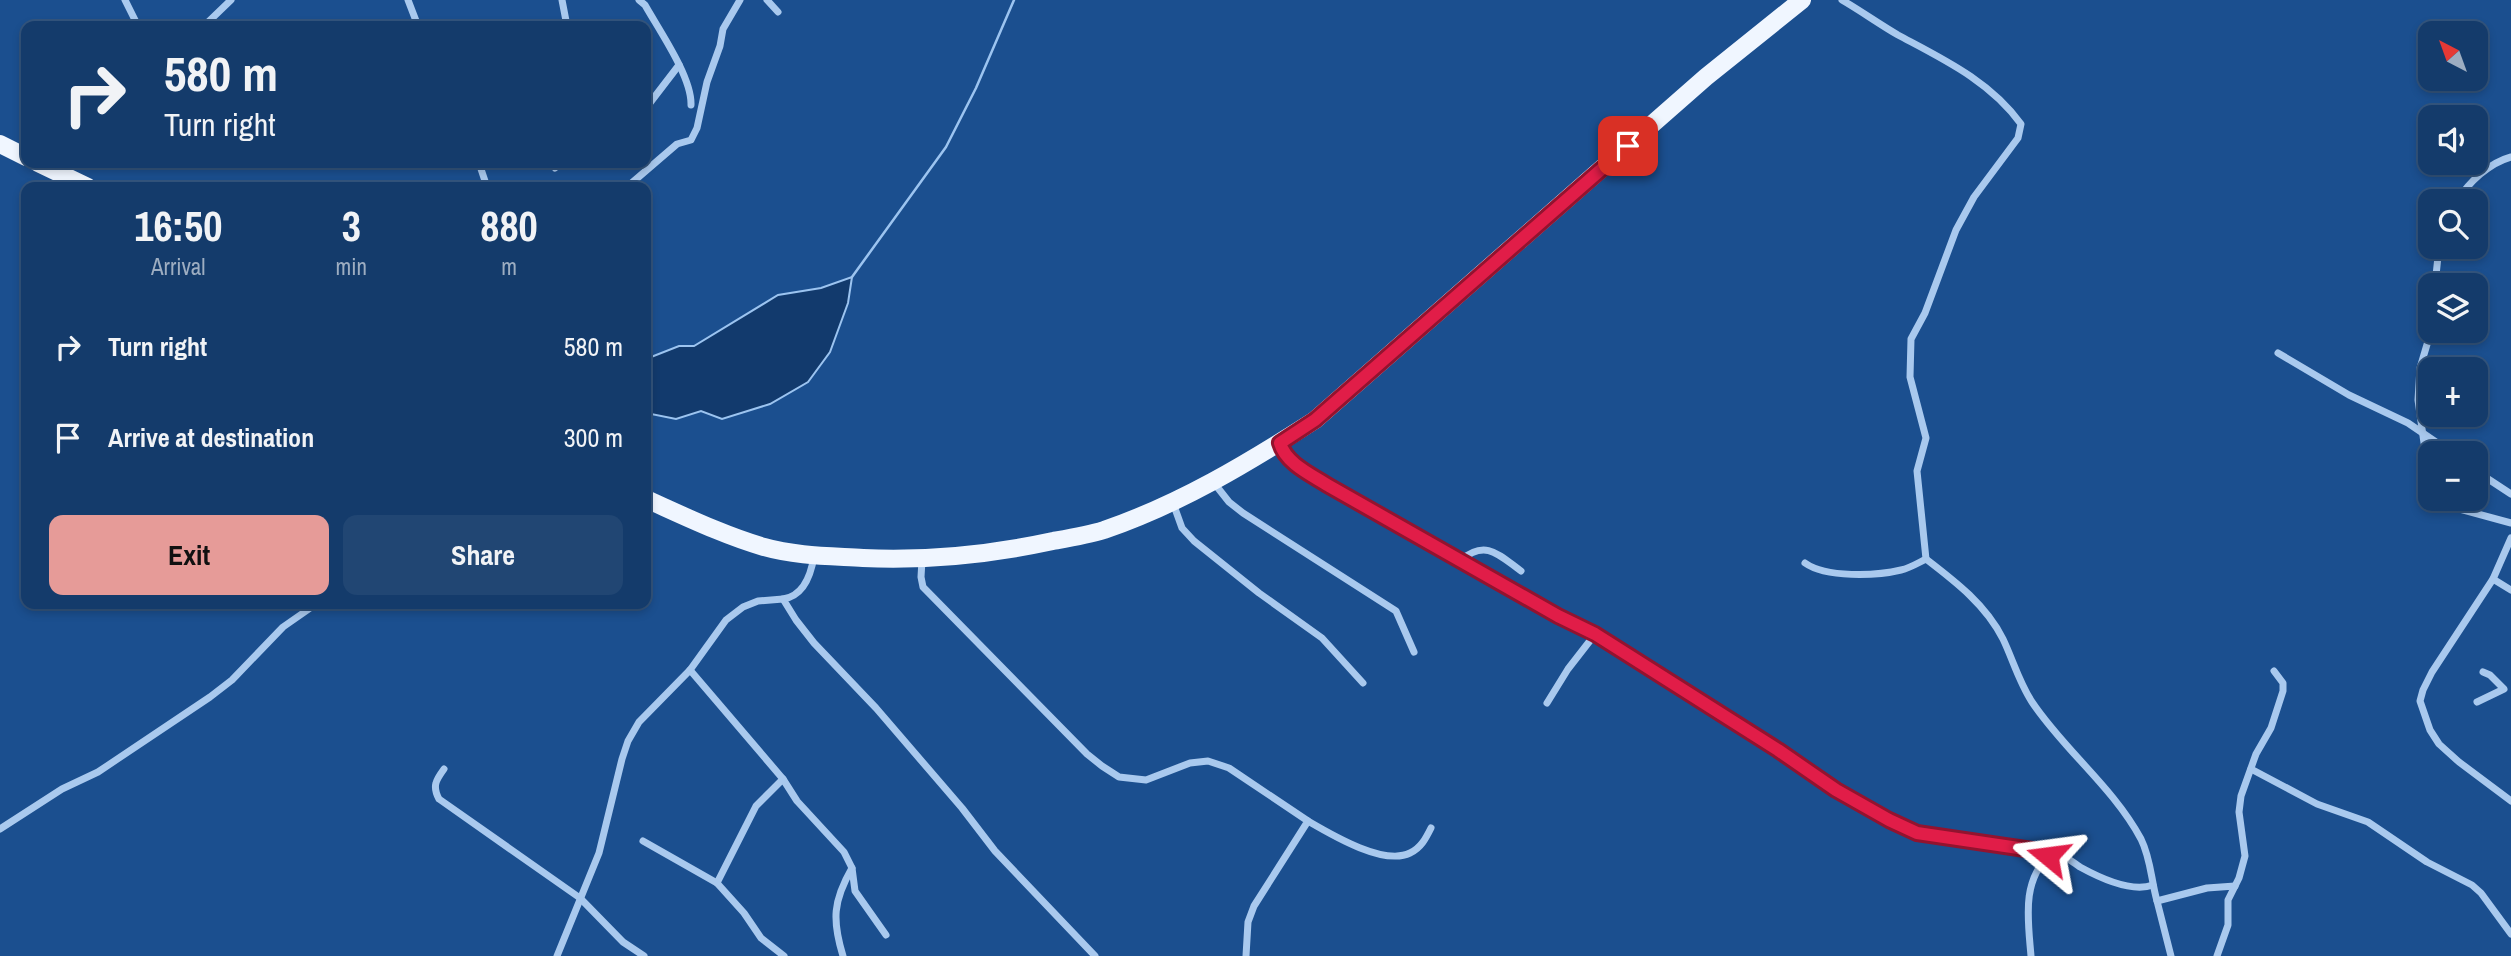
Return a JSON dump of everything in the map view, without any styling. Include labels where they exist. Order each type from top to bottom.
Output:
[{"type":"main road","points":[[651,501],[765,547],[814,555],[922,560],[1015,550],[1103,530],[1172,501],[1213,482],[1315,420],[1706,77],[1802,0]]},
{"type":"main road","points":[[0,144],[21,152]]},
{"type":"main road","points":[[48,168],[78,182]]},
{"type":"street","points":[[125,0],[136,21]]},
{"type":"street","points":[[209,21],[231,0]]},
{"type":"street","points":[[408,0],[416,21]]},
{"type":"street","points":[[562,0],[567,21]]},
{"type":"street","points":[[639,0],[645,5],[679,65],[691,105]]},
{"type":"street","points":[[651,166],[677,144],[691,140],[723,29],[740,0]]},
{"type":"street","points":[[767,0],[778,12]]},
{"type":"street","points":[[1842,0],[1897,34],[1956,65],[2003,102],[2021,124],[2018,138],[1974,197],[1956,230],[1925,313],[1911,340],[1910,377],[1926,438],[1917,471],[1926,559],[1965,591],[1993,621],[2032,702],[2101,783],[2134,829],[2147,855],[2171,956]]},
{"type":"street","points":[[651,101],[679,65]]},
{"type":"street","points":[[2467,189],[2495,164],[2511,156]]},
{"type":"street","points":[[633,182],[649,168]]},
{"type":"street","points":[[2424,441],[2418,406],[2419,374],[2428,343]]},
{"type":"street","points":[[2278,353],[2338,389],[2396,416],[2434,441]]},
{"type":"street","points":[[1280,443],[1288,457],[1306,471],[1558,616],[1595,634],[1836,790],[1889,820],[1917,833],[2032,850],[2045,860]]},
{"type":"street","points":[[2488,479],[2511,494]]},
{"type":"street","points":[[1213,482],[1229,502],[1243,513],[1396,611],[1414,652]]},
{"type":"street","points":[[1172,501],[1182,528],[1194,541],[1259,593],[1322,638],[1363,683]]},
{"type":"street","points":[[2465,511],[2511,523]]},
{"type":"street","points":[[2511,538],[2493,579],[2432,672],[2420,701],[2430,730],[2439,744],[2511,801]]},
{"type":"street","points":[[1461,560],[1481,549],[1488,550],[1521,571]]},
{"type":"street","points":[[2503,554],[2511,550]]},
{"type":"street","points":[[557,956],[599,853],[628,741],[646,713],[690,670],[715,633],[737,611],[758,601],[797,595],[806,583],[814,555]]},
{"type":"street","points":[[1805,563],[1818,571],[1831,573],[1874,573],[1905,569],[1926,559]]},
{"type":"street","points":[[922,560],[923,587],[1087,754],[1119,777],[1146,780],[1190,763],[1208,761],[1229,768],[1308,821],[1384,856],[1409,853],[1420,846],[1431,828]]},
{"type":"street","points":[[2493,579],[2511,590]]},
{"type":"street","points":[[783,599],[814,643],[876,708],[962,808],[995,851],[1095,956]]},
{"type":"street","points":[[0,829],[62,789],[99,772],[210,697],[232,680],[283,627],[309,609]]},
{"type":"street","points":[[1547,703],[1568,669],[1595,634]]},
{"type":"street","points":[[690,670],[783,779],[797,802],[844,852],[852,868],[855,891],[887,935]]},
{"type":"street","points":[[2217,956],[2228,925],[2227,905],[2245,856],[2239,803],[2256,754],[2271,728],[2282,699],[2284,686],[2274,671]]},
{"type":"street","points":[[2477,702],[2504,689],[2483,672]]},
{"type":"street","points":[[444,769],[435,782],[434,790],[439,799],[580,898],[623,942],[644,956]]},
{"type":"street","points":[[2251,769],[2317,804],[2360,818],[2427,862],[2472,885],[2511,934]]},
{"type":"street","points":[[717,883],[756,806],[783,779]]},
{"type":"street","points":[[1247,956],[1248,922],[1254,906],[1308,821]]},
{"type":"street","points":[[643,841],[717,883],[761,938],[784,956]]},
{"type":"street","points":[[2031,956],[2027,901],[2032,883],[2051,853],[2056,853],[2087,871],[2130,887],[2153,885]]},
{"type":"street","points":[[843,956],[834,914],[843,883],[852,868]]},
{"type":"street","points":[[2157,901],[2207,888],[2235,886]]},
{"type":"water","points":[[852,277],[848,303],[830,352],[808,382],[770,404],[722,419],[701,411],[676,419],[651,414],[651,357],[679,346],[694,346],[778,295],[821,288]]},
{"type":"waterway","points":[[852,277],[946,147],[976,88],[1014,0]]},
{"type":"route","points":[[1628,146],[1315,420],[1280,443],[1282,450],[1296,464],[1329,486],[1558,616],[1595,634],[1836,790],[1889,820],[1917,833],[2032,850],[2045,860],[2048,856]]}]
